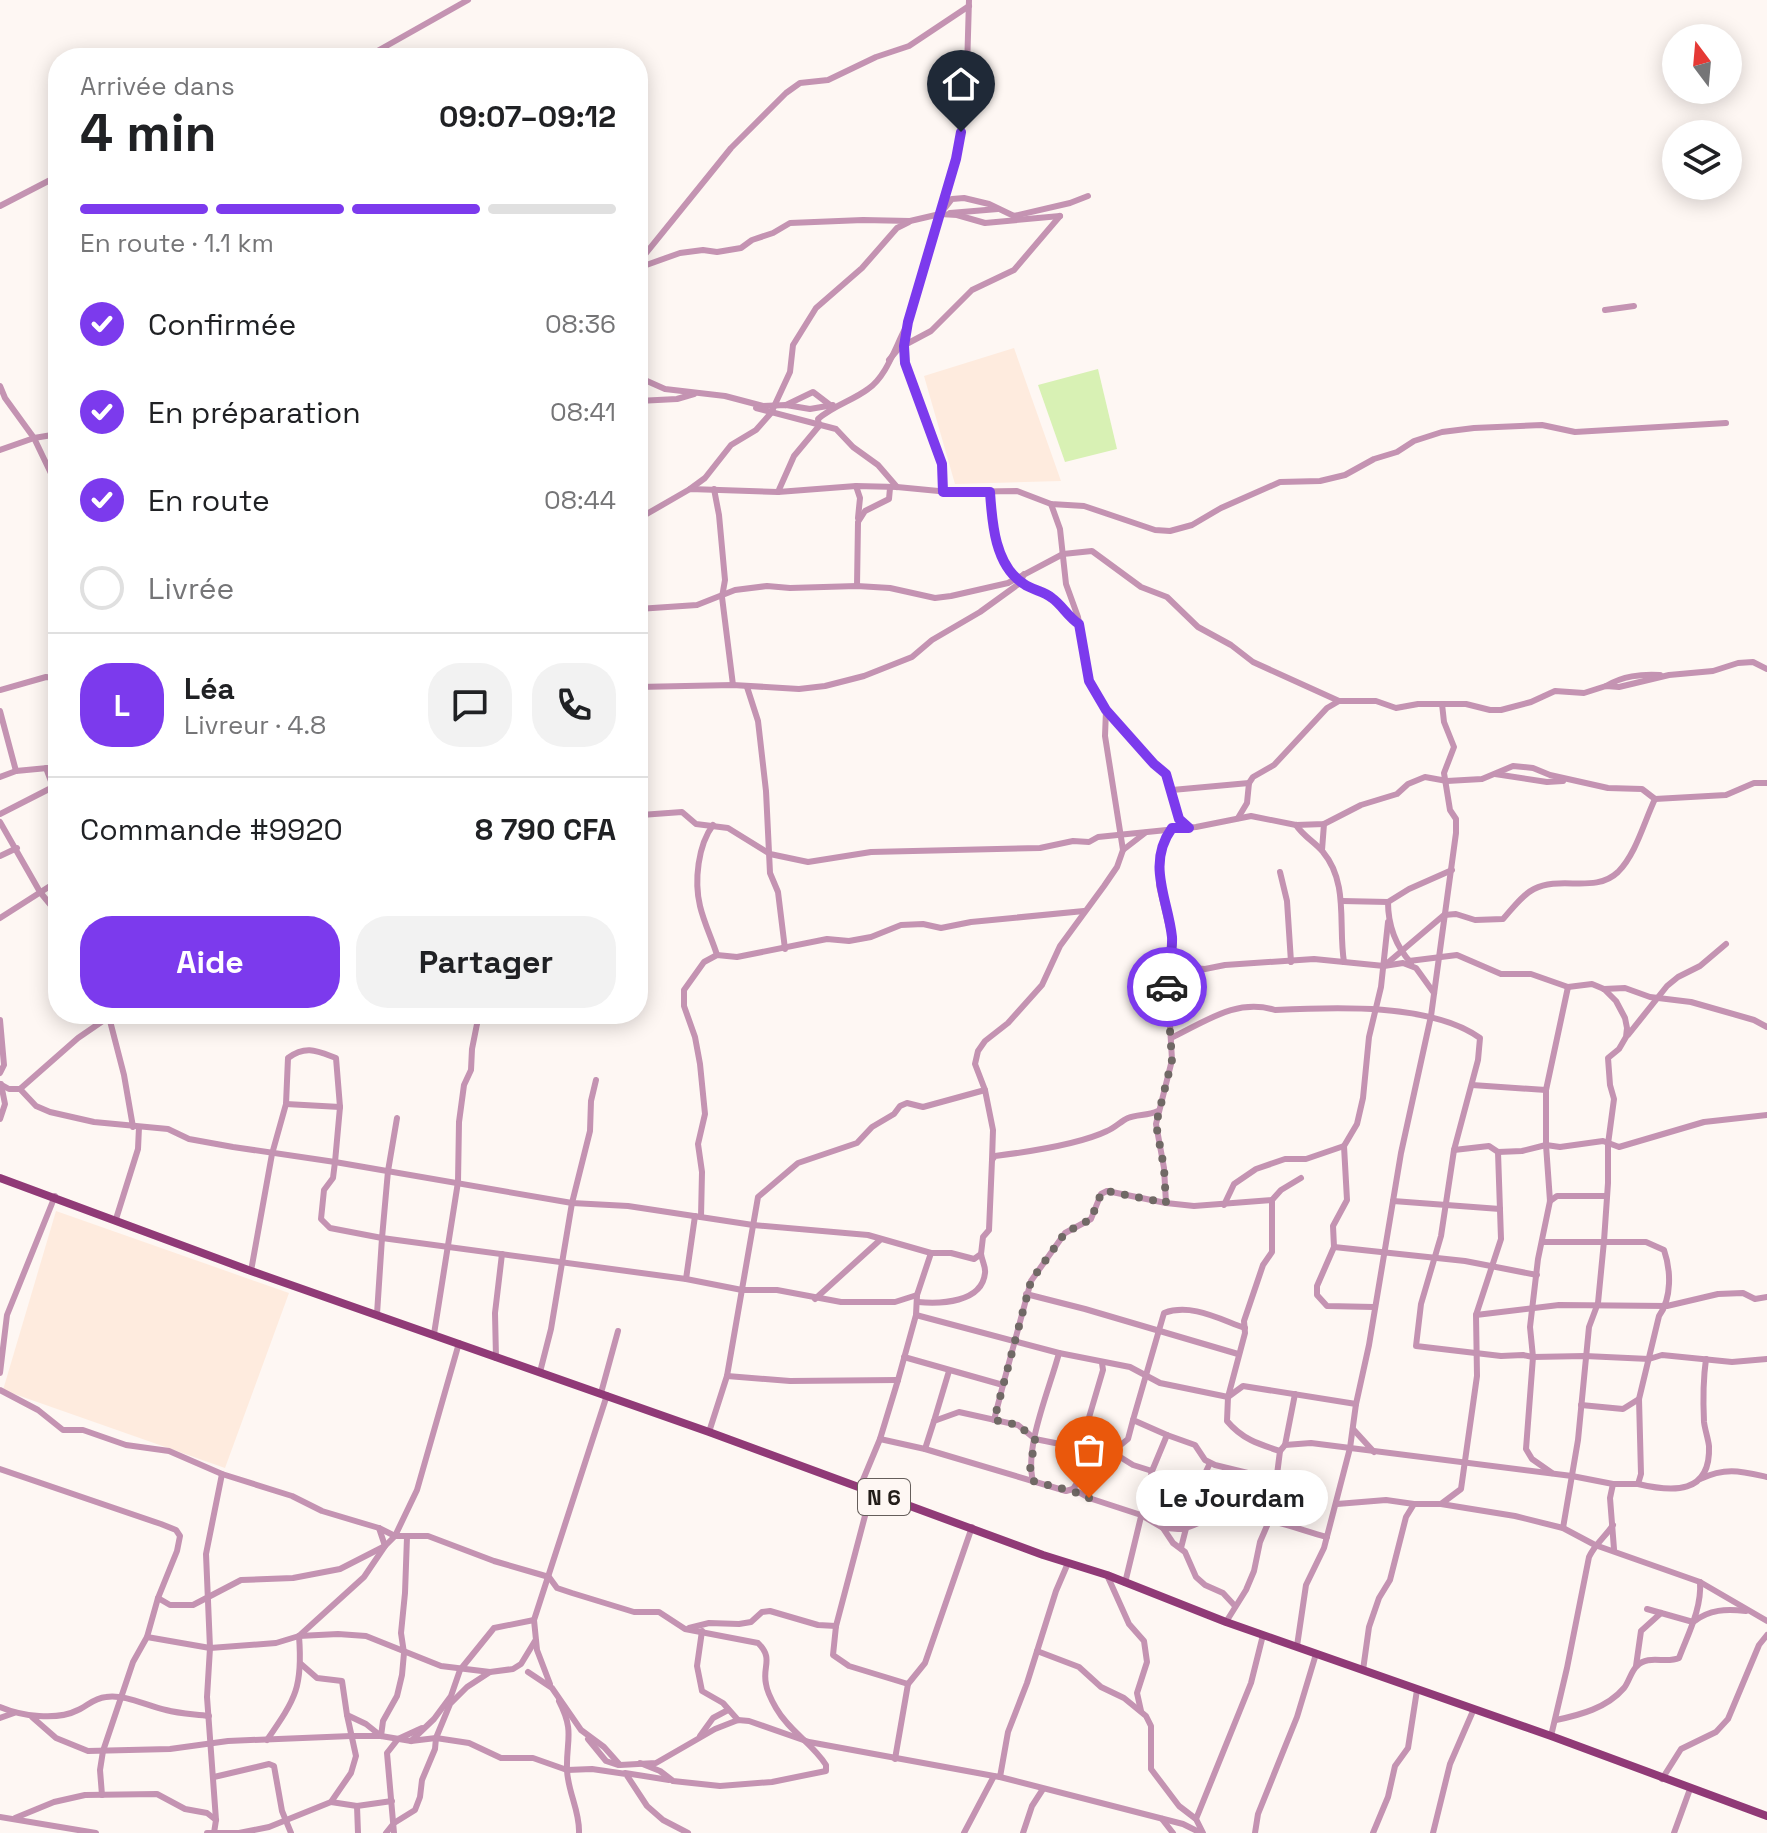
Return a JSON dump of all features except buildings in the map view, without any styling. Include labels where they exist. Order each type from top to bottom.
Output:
[{"type":"main road","name":"N 6","points":[[0,1178],[251,1271],[1107,1575],[1226,1622],[1767,1816]]},
{"type":"street","points":[[383,48],[468,0]]},
{"type":"street","points":[[943,492],[942,464],[905,363],[904,346],[908,322],[956,159],[966,104],[969,3]]},
{"type":"street","points":[[648,252],[731,148],[786,93],[800,83],[828,80],[876,57],[909,46],[969,3]]},
{"type":"street","points":[[0,206],[48,181]]},
{"type":"street","points":[[941,215],[952,199],[964,198],[1014,216],[1088,196]]},
{"type":"street","points":[[648,262],[680,253],[741,248],[790,223],[910,221],[958,210],[981,212],[998,209]]},
{"type":"street","points":[[889,360],[904,346],[931,331],[972,290],[1014,270],[1060,216],[985,223],[941,215]]},
{"type":"street","points":[[648,513],[705,478],[731,445],[756,430],[773,409],[790,372],[793,345],[816,308],[862,268],[897,228],[910,221]]},
{"type":"street","points":[[1605,310],[1634,306]]},
{"type":"street","points":[[786,405],[810,409],[834,405],[870,389],[881,376],[908,322]]},
{"type":"street","points":[[648,381],[665,389],[725,396],[836,429],[853,447],[878,465],[894,487]]},
{"type":"street","points":[[0,386],[2,398],[34,438],[48,467]]},
{"type":"street","points":[[773,409],[813,392],[834,405]]},
{"type":"street","points":[[648,400],[677,399],[698,393]]},
{"type":"street","points":[[778,492],[794,456],[819,426],[818,419],[834,405]]},
{"type":"street","points":[[690,489],[778,492],[856,486],[943,492],[1017,491],[1051,504],[1084,506],[1155,530],[1170,531],[1192,525],[1221,508],[1280,482],[1320,481],[1345,475],[1414,441],[1442,432],[1542,425],[1575,432],[1726,423]]},
{"type":"street","points":[[0,450],[48,436]]},
{"type":"street","points":[[856,486],[860,498],[857,586]]},
{"type":"street","points":[[858,522],[865,511],[889,499],[894,487]]},
{"type":"street","points":[[714,489],[719,515],[725,580],[722,597],[733,685]]},
{"type":"street","points":[[990,492],[992,524],[1000,555],[1021,578],[1054,599],[1071,620],[1079,624]]},
{"type":"street","points":[[1051,504],[1060,529],[1066,584],[1079,624],[1089,681],[1106,710],[1166,774],[1179,819],[1189,828]]},
{"type":"street","points":[[648,608],[697,605],[735,590],[767,586],[890,588],[935,598],[1008,583],[1063,554],[1092,551],[1141,587],[1167,597],[1198,627],[1231,645],[1253,662],[1339,701],[1376,701],[1396,708],[1466,704],[1501,710],[1531,702],[1555,691],[1584,693],[1640,674],[1713,671],[1753,662],[1767,669]]},
{"type":"street","points":[[648,687],[733,685],[799,689],[825,686],[894,666],[980,612],[1021,578]]},
{"type":"street","points":[[0,690],[48,677]]},
{"type":"street","points":[[747,687],[758,721],[770,873],[778,892],[785,949]]},
{"type":"street","points":[[1237,819],[1247,803],[1249,783],[1253,777],[1274,765],[1327,708],[1339,701]]},
{"type":"street","points":[[1297,1646],[1306,1585],[1327,1537],[1350,1448],[1401,1153],[1431,1016],[1452,870],[1456,819],[1450,810],[1445,768],[1454,747],[1444,722],[1442,704]]},
{"type":"street","points":[[1106,710],[1105,736],[1123,850]]},
{"type":"street","points":[[0,711],[16,771]]},
{"type":"street","points":[[648,814],[682,812],[696,824],[728,828],[770,854],[808,862],[871,852],[1040,848],[1189,828],[1251,816],[1296,825],[1324,824],[1361,805],[1397,794],[1408,784],[1425,777],[1447,781],[1482,779],[1513,766],[1533,768],[1608,788],[1642,789],[1655,799],[1726,795],[1754,783],[1767,783]]},
{"type":"street","points":[[0,777],[16,771],[46,768],[48,773]]},
{"type":"street","points":[[1493,774],[1547,782],[1571,780]]},
{"type":"street","points":[[1172,790],[1249,783]]},
{"type":"street","points":[[0,814],[48,790]]},
{"type":"street","points":[[1384,966],[1444,915],[1456,914],[1475,920],[1503,919],[1534,889],[1549,883],[1605,881],[1621,869],[1636,844],[1655,799]]},
{"type":"street","points":[[0,822],[48,902]]},
{"type":"street","points":[[1322,850],[1324,824]]},
{"type":"street","points":[[713,825],[703,845],[698,887],[700,906],[717,955]]},
{"type":"street","points":[[1296,825],[1304,837],[1322,850],[1336,872],[1342,901],[1341,945],[1344,962]]},
{"type":"street","points":[[1166,1203],[1164,1168],[1156,1124],[1172,1060],[1167,972],[1172,941],[1159,885],[1160,854],[1172,828]]},
{"type":"street","points":[[251,1271],[272,1154],[286,1104],[288,1058],[310,1048],[336,1058],[340,1107],[335,1162],[333,1178],[324,1190],[321,1219],[330,1228],[382,1238],[686,1279],[742,1290],[777,1290],[815,1299],[895,1302],[918,1298],[943,1304],[963,1298],[978,1289],[985,1278],[986,1269],[981,1254],[983,1237],[989,1230],[993,1130],[985,1090],[975,1064],[978,1051],[1028,1000],[1060,946],[1117,867],[1123,850],[1145,833]]},
{"type":"street","points":[[0,856],[17,848]]},
{"type":"street","points":[[1342,901],[1388,902],[1452,870]]},
{"type":"street","points":[[1280,872],[1287,901],[1291,962]]},
{"type":"street","points":[[0,918],[48,887]]},
{"type":"street","points":[[1374,1307],[1327,1306],[1317,1295],[1317,1286],[1334,1247],[1333,1226],[1347,1200],[1344,1146],[1357,1124],[1363,1098],[1369,1037],[1384,966],[1388,902]]},
{"type":"street","points":[[686,1279],[698,1217],[702,1172],[698,1144],[705,1114],[700,1064],[684,1006],[684,990],[704,962],[717,955],[737,957],[827,939],[849,941],[871,937],[901,925],[923,924],[941,928],[971,922],[1084,911]]},
{"type":"street","points":[[1388,922],[1402,952],[1434,993]]},
{"type":"street","points":[[1563,1528],[1589,1327],[1598,1303],[1604,1241],[1608,1144],[1614,1099],[1608,1058],[1619,1049],[1656,998],[1678,977],[1700,966],[1726,944]]},
{"type":"street","points":[[1409,961],[1457,955],[1501,974],[1531,974],[1568,987],[1592,984],[1604,989],[1616,1001],[1625,1018],[1626,1037]]},
{"type":"street","points":[[1167,972],[1180,967],[1205,969],[1314,959],[1384,966],[1403,963],[1416,968]]},
{"type":"street","points":[[1555,1475],[1532,1459],[1526,1449],[1533,1357],[1530,1327],[1550,1201],[1546,1090],[1568,987]]},
{"type":"street","points":[[1604,989],[1625,988],[1656,998],[1691,1002],[1754,1020],[1767,1027]]},
{"type":"street","points":[[1171,1038],[1239,1006],[1260,1005],[1275,1010],[1375,1010],[1431,1016],[1467,1029],[1480,1038],[1472,1085],[1454,1150],[1446,1205],[1421,1304],[1416,1346],[1533,1357],[1649,1359],[1662,1355],[1732,1362],[1767,1359]]},
{"type":"street","points":[[0,1020],[4,1065],[0,1073]]},
{"type":"street","points":[[0,1084],[9,1089],[20,1089],[97,1024]]},
{"type":"street","points":[[111,1024],[136,1127],[138,1149],[116,1219]]},
{"type":"street","points":[[434,1334],[458,1182],[459,1122],[464,1085],[471,1070],[477,1024]]},
{"type":"street","points":[[540,1372],[551,1329],[572,1203],[590,1131],[591,1101],[596,1080]]},
{"type":"street","points":[[0,1084],[5,1104],[0,1119]]},
{"type":"street","points":[[1472,1085],[1546,1090]]},
{"type":"street","points":[[20,1089],[36,1106],[50,1112],[94,1122],[168,1129],[189,1139],[272,1154],[572,1203],[628,1206],[753,1225],[868,1235],[931,1253],[951,1253],[974,1259],[981,1254]]},
{"type":"street","points":[[709,1432],[727,1376],[758,1197],[798,1163],[857,1143],[900,1106],[907,1103],[923,1107],[985,1090]]},
{"type":"street","points":[[286,1104],[340,1107]]},
{"type":"street","points":[[992,1160],[995,1156],[1023,1153],[1105,1133],[1125,1119],[1137,1115],[1144,1117],[1158,1111]]},
{"type":"street","points":[[1454,1150],[1489,1146],[1498,1152],[1522,1151],[1546,1145],[1560,1147],[1603,1141],[1619,1147],[1704,1122],[1767,1115]]},
{"type":"street","points":[[377,1314],[388,1171],[397,1118]]},
{"type":"street","points":[[1224,1205],[1234,1184],[1256,1169],[1285,1159],[1306,1159],[1344,1146]]},
{"type":"street","points":[[1441,1504],[1461,1489],[1477,1376],[1476,1315],[1501,1239],[1498,1152]]},
{"type":"street","points":[[1301,1178],[1281,1190],[1272,1200],[1272,1252],[1263,1265],[1244,1321],[1245,1328],[1228,1397],[1227,1421],[1239,1435],[1253,1443],[1282,1448],[1311,1443],[1674,1490],[1689,1487],[1715,1472],[1739,1470],[1767,1477]]},
{"type":"street","points":[[994,1420],[1026,1294],[1035,1275],[1065,1233],[1091,1219],[1101,1194],[1107,1191],[1194,1206],[1272,1200]]},
{"type":"street","points":[[0,1373],[7,1315],[55,1196]]},
{"type":"street","points":[[1550,1201],[1557,1196],[1607,1196]]},
{"type":"street","points":[[1393,1201],[1500,1209]]},
{"type":"street","points":[[815,1299],[880,1240]]},
{"type":"street","points":[[1543,1242],[1646,1242],[1664,1250],[1669,1264],[1667,1306],[1659,1316],[1639,1399],[1641,1474],[1638,1484]]},
{"type":"street","points":[[1334,1247],[1384,1251],[1537,1275]]},
{"type":"street","points":[[860,1487],[880,1439],[898,1380],[931,1253]]},
{"type":"street","points":[[496,1358],[495,1313],[502,1254]]},
{"type":"street","points":[[1476,1315],[1598,1303],[1667,1306],[1718,1294],[1743,1293],[1755,1299],[1767,1297]]},
{"type":"street","points":[[1026,1294],[1238,1354]]},
{"type":"street","points":[[934,1421],[959,1412],[1018,1425],[1035,1439],[1097,1454],[1112,1452],[1128,1439],[1164,1313],[1176,1308],[1192,1310],[1245,1328]]},
{"type":"street","points":[[916,1315],[1059,1353],[1130,1367],[1160,1383],[1191,1392],[1228,1397],[1243,1386],[1356,1404]]},
{"type":"street","points":[[579,1833],[580,1817],[572,1801],[567,1770],[570,1732],[544,1670],[535,1641],[534,1620],[551,1563],[570,1515],[618,1331]]},
{"type":"street","points":[[299,1636],[364,1577],[395,1536],[417,1490],[459,1343]]},
{"type":"street","points":[[1033,1481],[1030,1470],[1035,1439],[1059,1353]]},
{"type":"street","points":[[904,1357],[1003,1385]]},
{"type":"street","points":[[1700,1479],[1709,1446],[1704,1424],[1706,1359]]},
{"type":"street","points":[[1080,1448],[1103,1370],[1102,1363]]},
{"type":"street","points":[[925,1449],[949,1371]]},
{"type":"street","points":[[727,1376],[790,1381],[898,1380]]},
{"type":"street","points":[[0,1390],[38,1410],[63,1430],[83,1430],[126,1445],[169,1451],[222,1474],[292,1496],[322,1511],[395,1536],[428,1536],[494,1561],[549,1577],[557,1588],[634,1612],[659,1612],[685,1629],[758,1643],[765,1650],[764,1681],[768,1690],[792,1729],[809,1742],[825,1762],[826,1771],[772,1782],[720,1786],[592,1769],[567,1770],[533,1758],[501,1758],[469,1743],[436,1738],[411,1741],[381,1736],[88,1751],[56,1738],[32,1717]]},
{"type":"street","points":[[1226,1622],[1254,1571],[1260,1542],[1269,1520],[1295,1394]]},
{"type":"street","points":[[1581,1405],[1623,1409],[1639,1399]]},
{"type":"street","points":[[1133,1420],[1195,1445],[1210,1463],[1277,1480]]},
{"type":"street","points":[[1353,1429],[1374,1452]]},
{"type":"street","points":[[1125,1583],[1152,1471],[1167,1435]]},
{"type":"street","points":[[880,1439],[925,1449],[1066,1491],[1073,1489],[1097,1454]]},
{"type":"street","points":[[1112,1452],[1133,1465],[1152,1471]]},
{"type":"street","points":[[1181,1548],[1194,1497],[1210,1463]]},
{"type":"street","points":[[0,1469],[176,1530],[180,1536],[147,1637],[133,1662],[103,1751],[100,1770],[102,1795]]},
{"type":"street","points":[[214,1833],[214,1777],[207,1697],[210,1648],[206,1554],[222,1474]]},
{"type":"street","points":[[1613,1484],[1610,1498],[1614,1549]]},
{"type":"street","points":[[1073,1489],[1089,1498],[1141,1515],[1163,1528],[1191,1560],[1196,1577],[1223,1593],[1235,1606]]},
{"type":"street","points":[[871,1493],[836,1626],[833,1655],[841,1662],[908,1684]]},
{"type":"street","points":[[1337,1504],[1386,1500],[1441,1504],[1515,1516],[1563,1528],[1595,1545],[1614,1549],[1700,1582],[1767,1621]]},
{"type":"street","points":[[1363,1670],[1369,1627],[1379,1598],[1390,1580],[1406,1517],[1414,1504]]},
{"type":"street","points":[[1163,1528],[1184,1529],[1203,1519],[1221,1515],[1269,1520],[1327,1537]]},
{"type":"street","points":[[1551,1736],[1589,1557],[1613,1525]]},
{"type":"street","points":[[895,1759],[908,1684],[925,1663],[972,1527]]},
{"type":"street","points":[[379,1528],[385,1546]]},
{"type":"street","points":[[381,1736],[386,1711],[397,1696],[404,1653],[401,1633],[407,1537]]},
{"type":"street","points":[[158,1598],[170,1605],[193,1605],[241,1580],[293,1578],[340,1569],[385,1546]]},
{"type":"street","points":[[964,1833],[997,1776],[1008,1732],[1068,1563]]},
{"type":"street","points":[[1107,1575],[1129,1624],[1144,1641],[1147,1662],[1137,1693],[1141,1711]]},
{"type":"street","points":[[1636,1666],[1649,1659],[1670,1663],[1679,1658],[1693,1622],[1701,1593],[1700,1582]]},
{"type":"street","points":[[1651,1625],[1647,1609],[1693,1622],[1724,1609],[1749,1612]]},
{"type":"street","points":[[685,1629],[709,1623],[751,1622],[762,1612],[770,1611],[818,1625],[836,1626]]},
{"type":"street","points":[[1556,1720],[1594,1710],[1621,1691],[1631,1679],[1636,1666],[1641,1631],[1661,1613]]},
{"type":"street","points":[[411,1741],[451,1696],[460,1670],[494,1628],[534,1620]]},
{"type":"street","points":[[702,1631],[697,1666],[702,1691],[723,1703],[738,1720]]},
{"type":"street","points":[[392,1646],[401,1633]]},
{"type":"street","points":[[1196,1819],[1251,1683],[1263,1635]]},
{"type":"street","points":[[1662,1779],[1681,1749],[1716,1732],[1728,1719],[1759,1645],[1767,1635]]},
{"type":"street","points":[[147,1637],[210,1648],[276,1643],[299,1636],[366,1636],[404,1653],[460,1670],[544,1670]]},
{"type":"street","points":[[267,1740],[298,1688],[301,1664],[299,1636]]},
{"type":"street","points":[[513,1669],[521,1664],[535,1641]]},
{"type":"street","points":[[1037,1651],[1079,1667],[1101,1687],[1124,1698],[1141,1711],[1151,1726],[1151,1769],[1179,1806],[1196,1819],[1202,1833]]},
{"type":"street","points":[[1255,1833],[1258,1814],[1297,1717],[1316,1654]]},
{"type":"street","points":[[301,1664],[317,1678],[342,1681],[356,1756],[351,1773],[331,1802]]},
{"type":"street","points":[[386,1833],[394,1823],[415,1810],[422,1780],[450,1704],[467,1687],[490,1672]]},
{"type":"street","points":[[528,1672],[552,1688],[606,1761],[620,1765],[656,1763],[738,1720],[749,1721],[809,1742],[997,1776],[1183,1824],[1202,1833]]},
{"type":"street","points":[[1373,1833],[1388,1797],[1395,1766],[1408,1748],[1417,1690]]},
{"type":"street","points":[[0,1707],[32,1717],[65,1715],[106,1697],[122,1698],[171,1712],[209,1716]]},
{"type":"street","points":[[698,1739],[713,1718],[728,1710]]},
{"type":"street","points":[[1433,1833],[1450,1764],[1473,1711]]},
{"type":"street","points":[[0,1718],[14,1713]]},
{"type":"street","points":[[347,1715],[381,1736]]},
{"type":"street","points":[[394,1833],[387,1753],[398,1739],[426,1727]]},
{"type":"street","points":[[640,1763],[660,1771],[673,1781]]},
{"type":"street","points":[[214,1777],[269,1764],[274,1766],[291,1833]]},
{"type":"street","points":[[620,1765],[647,1806],[663,1820],[688,1833]]},
{"type":"street","points":[[1023,1833],[1032,1806],[1043,1789]]},
{"type":"street","points":[[1674,1833],[1690,1789]]},
{"type":"street","points":[[15,1818],[54,1802],[85,1795],[157,1794],[185,1809],[207,1813],[216,1820]]},
{"type":"street","points":[[207,1833],[239,1833],[269,1827],[331,1802],[357,1806],[392,1801]]},
{"type":"street","points":[[357,1806],[358,1833]]},
{"type":"street","points":[[0,1817],[96,1833]]},
{"type":"street","points":[[1162,1819],[1173,1833]]},
{"type":"shaded area","points":[[1014,348],[1061,481],[955,484],[924,376]]},
{"type":"shaded area","points":[[56,1211],[289,1293],[225,1468],[3,1390]]},
{"type":"green space","points":[[1098,369],[1117,449],[1065,462],[1038,385]]},
{"type":"way so far","points":[[1089,1498],[1073,1489],[1066,1491],[1033,1481],[1030,1470],[1035,1439],[1018,1425],[994,1420],[1026,1294],[1031,1281],[1065,1233],[1091,1219],[1101,1194],[1107,1191],[1166,1203],[1164,1168],[1156,1124],[1172,1060],[1167,987]]},
{"type":"place","name":"Le Jourdam","points":[[1089,1498]]},
{"type":"route","points":[[961,132],[956,159],[908,322],[905,363],[942,464],[943,492],[990,492],[992,524],[1000,555],[1020,583],[1054,599],[1071,620],[1079,624],[1089,681],[1106,710],[1166,774],[1179,819],[1189,828],[1172,828],[1160,854],[1159,885],[1172,941],[1167,987]]}]
